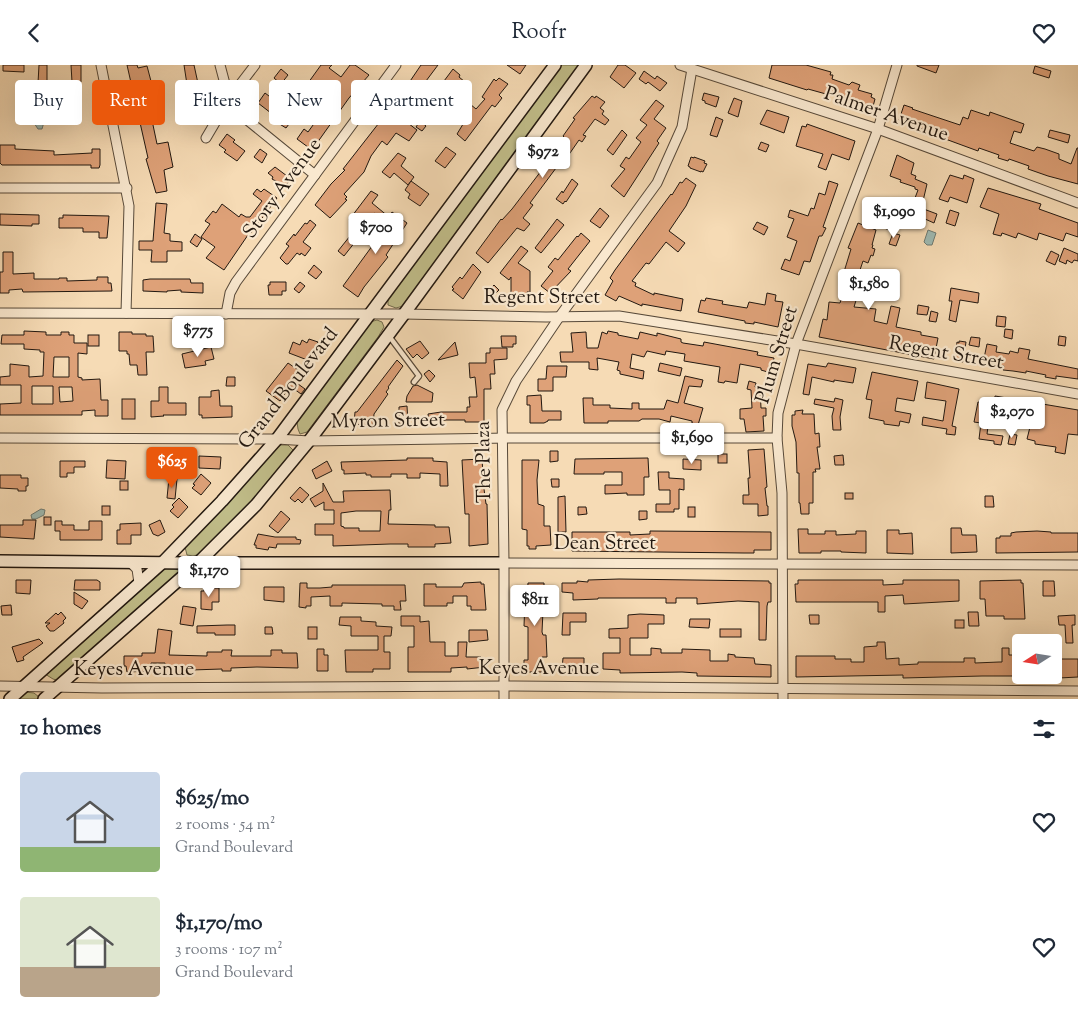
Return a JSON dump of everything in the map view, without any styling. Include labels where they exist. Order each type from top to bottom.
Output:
[{"type":"street","points":[[101,65],[129,206],[126,313]]},
{"type":"street","points":[[220,65],[224,80]]},
{"type":"street","points":[[244,80],[255,65]]},
{"type":"street","name":"Story Avenue","points":[[226,314],[230,293],[236,282],[396,65]]},
{"type":"street","name":"Grand Boulevard","points":[[10,699],[162,563],[222,501],[277,439],[555,65]]},
{"type":"street","points":[[44,699],[198,563],[256,505],[309,441],[586,65]]},
{"type":"street","name":"Palmer Avenue","points":[[680,65],[878,129],[1078,203]]},
{"type":"street","name":"Plum Street","points":[[783,699],[782,493],[777,438],[778,413],[796,345],[878,129],[897,65]]},
{"type":"street","name":"The Plaza","points":[[504,699],[502,410],[516,381],[560,316],[657,183],[682,127],[692,69]]},
{"type":"street","points":[[206,138],[214,125]]},
{"type":"street","points":[[253,125],[315,175]]},
{"type":"street","points":[[0,188],[126,189]]},
{"type":"street","name":"Regent Street","points":[[0,313],[619,316],[1078,395]]},
{"type":"street","name":"Myron Street","points":[[0,439],[277,439],[309,441],[501,438],[777,438]]},
{"type":"street","name":"Dean Street","points":[[0,561],[131,563],[1078,565]]},
{"type":"street","points":[[131,563],[136,569],[139,583]]},
{"type":"street","name":"Keyes Avenue","points":[[0,686],[504,686],[1078,691]]},
{"type":"lane","points":[[388,335],[419,376],[414,382]]},
{"type":"shaded area","points":[[561,65],[581,65],[403,306],[396,308],[388,305],[388,298]]},
{"type":"shaded area","points":[[377,320],[382,322],[384,327],[378,337],[307,432],[300,434],[297,422],[303,412],[370,322]]},
{"type":"shaded area","points":[[288,445],[293,450],[260,491],[201,554],[187,555],[185,547],[273,448]]},
{"type":"shaded area","points":[[163,567],[173,567],[179,571],[175,578],[60,681],[45,674]]},
{"type":"shaded area","points":[[25,692],[34,693],[39,697],[37,699],[16,699]]},
{"type":"water","points":[[35,125],[43,125],[42,129],[38,129]]},
{"type":"water","points":[[928,230],[936,233],[932,245],[927,245],[924,242]]},
{"type":"water","points":[[41,509],[45,510],[44,515],[32,519],[31,515]]},
{"type":"building","points":[[3,65],[24,65],[24,72],[3,71]]},
{"type":"building","points":[[39,65],[47,65],[47,80],[38,80]]},
{"type":"building","points":[[71,65],[81,65],[81,80],[72,80]]},
{"type":"building","points":[[127,65],[137,65],[138,68],[147,66],[151,80],[130,80]]},
{"type":"building","points":[[184,65],[194,65],[197,80],[186,80]]},
{"type":"building","points":[[321,65],[332,65],[329,68],[341,77],[350,65],[355,65],[369,75],[365,80],[351,80],[351,96],[341,109],[341,80],[310,80]]},
{"type":"building","points":[[421,65],[438,65],[427,80],[411,80]]},
{"type":"building","points":[[507,65],[526,65],[520,74]]},
{"type":"building","points":[[618,65],[625,65],[636,73],[624,88],[610,77]]},
{"type":"building","points":[[772,65],[806,65],[831,72],[830,75],[833,75],[832,79],[849,85],[852,82],[860,85],[858,90],[872,94],[871,97],[875,99],[872,110],[828,92],[826,94],[807,90],[769,78]]},
{"type":"building","points":[[917,65],[939,65],[936,73]]},
{"type":"building","points":[[1035,66],[1051,71],[1049,78],[1033,73]]},
{"type":"building","points":[[281,69],[288,75],[284,80],[276,80],[274,78]]},
{"type":"building","points":[[453,69],[460,75],[459,77],[463,80],[445,80]]},
{"type":"building","points":[[644,71],[655,79],[657,76],[667,83],[660,91],[648,82],[646,84],[639,79]]},
{"type":"building","points":[[499,78],[508,84],[499,95],[502,98],[495,107],[492,105],[465,141],[457,134],[462,125],[472,125],[472,106],[476,109],[485,99],[482,97],[494,79],[496,81]]},
{"type":"building","points":[[265,93],[269,96],[269,112],[259,104]]},
{"type":"building","points":[[704,93],[719,97],[716,107],[702,100]]},
{"type":"building","points":[[592,96],[595,98],[596,96],[605,102],[600,108],[604,111],[602,114],[609,120],[605,125],[595,119],[583,135],[586,136],[582,142],[579,140],[561,166],[559,164],[530,203],[533,205],[523,218],[530,224],[524,231],[517,228],[488,263],[476,253],[551,158],[565,138],[563,136],[575,119],[573,118]]},
{"type":"building","points":[[734,98],[742,101],[738,117],[728,113]]},
{"type":"building","points":[[656,100],[664,106],[654,119],[666,128],[657,141],[659,143],[624,197],[611,186],[625,169],[620,166],[626,157],[629,159],[641,142],[636,138],[647,125],[640,120]]},
{"type":"building","points":[[904,105],[960,125],[963,117],[968,119],[971,110],[989,116],[990,112],[1024,124],[1021,133],[1014,131],[1010,143],[1034,151],[1037,147],[1045,149],[1059,154],[1059,159],[1071,164],[1078,148],[1078,184],[1028,169],[1029,166],[1009,159],[1008,161],[998,158],[999,155],[979,148],[978,151],[901,122],[899,120]]},
{"type":"building","points":[[767,110],[789,117],[784,133],[760,124]]},
{"type":"building","points":[[716,117],[723,120],[717,137],[710,135]]},
{"type":"building","points":[[807,124],[855,141],[849,160],[832,154],[826,170],[818,167],[823,154],[796,146],[802,126],[806,127]]},
{"type":"building","points":[[141,125],[153,125],[157,144],[168,142],[173,167],[164,170],[167,191],[156,193],[146,159],[148,158]]},
{"type":"building","points":[[313,125],[330,125],[312,150],[297,139],[304,129],[308,132]]},
{"type":"building","points":[[377,125],[410,125],[417,130],[409,141],[396,133],[387,145],[382,141],[371,156],[364,172],[344,194],[347,200],[330,218],[315,205],[331,184],[345,170],[343,169]]},
{"type":"building","points":[[417,125],[426,126],[422,131],[416,127]]},
{"type":"building","points":[[622,130],[627,135],[613,155],[607,150]]},
{"type":"building","points":[[1050,130],[1070,135],[1068,143],[1048,137]]},
{"type":"building","points":[[227,134],[235,140],[233,142],[245,151],[237,161],[224,152],[226,150],[219,145]]},
{"type":"building","points":[[761,142],[769,145],[766,152],[758,149]]},
{"type":"building","points":[[0,145],[15,145],[15,149],[54,151],[54,155],[92,153],[92,149],[100,149],[100,165],[99,168],[91,168],[91,165],[2,165],[0,163]]},
{"type":"building","points":[[446,147],[456,154],[445,168],[435,161]]},
{"type":"building","points":[[260,149],[267,154],[262,163],[254,157]]},
{"type":"building","points":[[398,153],[406,158],[401,166],[414,177],[408,185],[394,173],[390,178],[382,172]]},
{"type":"building","points":[[897,155],[914,163],[911,174],[916,176],[915,179],[927,184],[923,201],[915,198],[918,190],[915,187],[890,176]]},
{"type":"building","points":[[691,157],[705,161],[704,163],[707,164],[703,172],[688,166]]},
{"type":"building","points":[[275,167],[291,179],[285,186],[272,179],[273,177],[268,173]]},
{"type":"building","points":[[950,175],[963,179],[964,175],[974,179],[967,203],[950,197],[948,202],[939,199]]},
{"type":"building","points":[[686,178],[696,185],[686,206],[669,231],[685,243],[678,252],[666,242],[649,264],[646,263],[632,281],[636,283],[635,286],[654,295],[654,293],[683,299],[681,311],[642,304],[642,306],[619,296],[616,301],[605,295],[613,281],[610,278],[615,270],[680,182],[682,183]]},
{"type":"building","points":[[572,179],[578,184],[563,204],[556,199],[562,191],[563,193]]},
{"type":"building","points":[[411,181],[429,194],[420,206],[408,198],[410,194],[405,190]]},
{"type":"building","points":[[829,181],[838,184],[823,227],[826,228],[822,236],[819,236],[810,262],[804,261],[799,275],[781,269],[785,259],[790,261],[797,241],[787,237],[794,219],[788,217],[790,210],[808,216],[811,208],[814,209],[819,193],[825,195]]},
{"type":"building","points":[[988,188],[1041,204],[1039,209],[1078,223],[1078,237],[1066,233],[1063,241],[1039,233],[1037,240],[1018,233],[1016,238],[1002,233],[1001,236],[993,234],[999,214],[980,207]]},
{"type":"building","points":[[257,189],[261,192],[264,189],[277,198],[250,232],[224,270],[206,258],[215,247],[201,237],[210,224],[205,221],[213,211],[216,213],[222,204],[239,217],[241,214],[250,217],[262,201],[253,194]]},
{"type":"building","points":[[371,191],[378,195],[372,203],[389,217],[385,221],[374,213],[365,224],[370,227],[365,233],[363,232],[344,256],[338,251],[358,226],[349,220]]},
{"type":"building","points":[[156,203],[167,204],[164,233],[170,234],[170,241],[182,242],[182,251],[167,251],[167,262],[151,262],[152,250],[139,250],[139,241],[153,241]]},
{"type":"building","points":[[600,208],[609,216],[600,228],[590,221]]},
{"type":"building","points":[[921,208],[937,214],[934,223],[925,219],[924,223],[917,220]]},
{"type":"building","points":[[950,210],[959,213],[955,226],[946,223]]},
{"type":"building","points":[[392,212],[407,223],[386,255],[388,257],[358,297],[343,286],[378,238]]},
{"type":"building","points":[[889,213],[900,217],[895,232],[884,228]]},
{"type":"building","points":[[0,214],[39,215],[39,224],[32,224],[32,226],[0,225]]},
{"type":"building","points":[[63,215],[109,216],[107,238],[99,238],[99,232],[83,232],[83,228],[59,228],[59,218],[63,218]]},
{"type":"building","points":[[557,219],[564,225],[541,253],[535,248]]},
{"type":"building","points":[[310,220],[316,225],[303,242],[311,248],[305,256],[297,253],[286,264],[280,258],[289,246],[286,244]]},
{"type":"building","points":[[757,222],[768,227],[764,235],[753,229]]},
{"type":"building","points":[[858,223],[876,230],[872,245],[872,248],[875,249],[873,256],[871,255],[868,263],[863,261],[857,279],[856,283],[861,284],[854,307],[876,309],[874,321],[887,324],[891,306],[900,308],[896,327],[938,338],[934,359],[819,337],[823,319],[827,320],[829,302],[840,303],[844,290],[842,289],[843,286],[840,285],[851,249],[848,248]]},
{"type":"building","points":[[581,233],[590,241],[568,269],[571,271],[550,293],[541,286],[553,271],[548,267],[555,258],[558,260]]},
{"type":"building","points":[[893,233],[900,235],[896,246],[889,244]]},
{"type":"building","points":[[195,234],[202,239],[197,247],[190,242]]},
{"type":"building","points":[[521,246],[528,251],[518,263],[530,271],[530,292],[527,292],[527,295],[511,295],[511,277],[509,280],[500,273]]},
{"type":"building","points":[[1064,248],[1078,254],[1078,261],[1074,260],[1072,263],[1067,260],[1066,264],[1059,261]]},
{"type":"building","points":[[1051,251],[1059,255],[1055,265],[1046,261]]},
{"type":"building","points":[[3,252],[13,252],[13,274],[34,273],[34,279],[67,278],[67,281],[97,280],[97,277],[108,277],[108,283],[111,283],[112,291],[23,292],[22,289],[9,290],[9,293],[0,293],[0,272],[3,272]]},
{"type":"building","points":[[473,264],[481,272],[463,299],[452,290],[454,289],[452,287],[460,277],[462,279]]},
{"type":"building","points":[[314,265],[322,272],[316,279],[308,273]]},
{"type":"building","points":[[190,279],[191,283],[203,283],[203,293],[181,292],[181,290],[167,292],[143,291],[143,280]]},
{"type":"building","points":[[270,282],[286,282],[286,291],[282,291],[282,295],[269,295],[268,285],[270,285]]},
{"type":"building","points":[[300,282],[305,286],[299,293],[294,289]]},
{"type":"building","points":[[494,285],[499,290],[493,296],[488,291]]},
{"type":"building","points":[[951,288],[979,293],[978,303],[960,300],[956,322],[949,320],[952,301],[949,301]]},
{"type":"building","points":[[767,293],[776,295],[775,301],[783,302],[778,327],[754,322],[754,324],[745,323],[745,321],[698,312],[701,300],[705,301],[706,298],[723,301],[722,304],[747,308],[749,302],[765,305]]},
{"type":"building","points":[[918,305],[929,307],[927,315],[917,314]]},
{"type":"building","points":[[931,311],[938,313],[936,322],[929,321]]},
{"type":"building","points":[[997,316],[1006,317],[1005,327],[996,326]]},
{"type":"building","points":[[1005,329],[1013,330],[1012,339],[1004,337]]},
{"type":"building","points":[[24,331],[46,332],[46,335],[61,335],[61,332],[69,332],[69,335],[74,335],[74,343],[87,343],[87,354],[78,353],[78,377],[82,378],[82,380],[100,379],[101,400],[108,400],[108,416],[95,416],[95,410],[82,411],[82,415],[0,415],[0,404],[21,403],[21,385],[0,385],[0,377],[10,376],[10,364],[29,366],[29,377],[43,376],[44,352],[24,349],[24,344],[1,344],[2,335],[24,335]],"holes":[[[54,357],[69,357],[69,377],[53,377]],[[32,386],[53,386],[53,404],[32,404]],[[59,387],[72,387],[73,401],[60,402]]]},
{"type":"building","points":[[608,331],[638,339],[640,332],[657,336],[657,333],[681,339],[683,343],[703,346],[704,342],[758,352],[757,355],[774,358],[771,373],[761,370],[761,368],[740,364],[737,383],[718,382],[720,367],[684,361],[685,354],[666,351],[665,355],[647,351],[644,357],[632,354],[630,368],[644,371],[643,379],[620,374],[620,371],[617,370],[619,362],[597,358],[598,370],[589,369],[589,362],[561,362],[560,352],[573,352],[571,333],[586,332],[587,348],[598,348],[602,332],[607,334]]},
{"type":"building","points":[[119,332],[132,332],[132,334],[153,336],[154,352],[146,352],[147,375],[138,375],[137,365],[130,365],[127,351],[119,351]]},
{"type":"building","points":[[88,335],[99,335],[99,346],[88,346]]},
{"type":"building","points":[[501,336],[516,336],[516,344],[513,344],[513,347],[502,347]]},
{"type":"building","points":[[1059,336],[1066,337],[1065,346],[1058,345]]},
{"type":"building","points":[[971,337],[980,338],[979,347],[969,345]]},
{"type":"building","points":[[309,339],[318,342],[310,361],[289,353],[293,342],[300,345],[302,340],[307,343]]},
{"type":"building","points":[[420,341],[429,353],[422,359],[417,354],[413,358],[406,349]]},
{"type":"building","points":[[959,341],[966,342],[963,362],[955,360],[957,342],[959,343]]},
{"type":"building","points":[[455,342],[458,355],[438,360]]},
{"type":"building","points":[[987,344],[997,346],[996,352],[1009,354],[1010,351],[1018,353],[1019,348],[1030,350],[1028,359],[1078,369],[1078,379],[1056,376],[1056,379],[1026,371],[1026,373],[1003,370],[1004,366],[983,363]]},
{"type":"building","points":[[211,347],[214,359],[205,361],[206,365],[185,368],[182,354]]},
{"type":"building","points":[[490,348],[507,348],[507,359],[494,360],[495,374],[490,374],[491,389],[484,389],[484,422],[446,420],[429,423],[428,414],[467,412],[467,407],[470,407],[469,397],[477,397],[475,377],[470,378],[469,363],[486,363],[486,353],[490,353]]},
{"type":"building","points":[[397,360],[403,366],[388,387],[386,392],[388,394],[374,414],[373,426],[354,424],[355,412],[357,412]]},
{"type":"building","points":[[288,363],[301,372],[294,381],[305,389],[301,394],[290,386],[280,401],[266,391]]},
{"type":"building","points":[[660,363],[682,368],[680,376],[658,371]]},
{"type":"building","points":[[828,363],[856,368],[853,383],[834,380],[834,382],[812,377],[809,395],[803,394],[808,364],[826,367]]},
{"type":"building","points":[[547,366],[567,366],[566,377],[553,377],[553,391],[538,391],[538,379],[546,379]]},
{"type":"building","points":[[429,370],[435,376],[430,382],[424,374]]},
{"type":"building","points":[[872,372],[918,381],[914,401],[897,398],[895,411],[911,414],[909,423],[900,421],[899,426],[884,424],[884,421],[869,418],[872,400],[866,399]]},
{"type":"building","points":[[685,376],[703,380],[701,387],[689,386],[684,403],[703,408],[698,425],[692,423],[692,421],[671,416],[670,422],[659,419],[642,419],[639,421],[584,423],[583,398],[593,398],[593,405],[610,405],[610,408],[632,409],[632,403],[639,403],[639,409],[664,409],[667,400],[678,403]]},
{"type":"building","points":[[227,377],[235,377],[235,386],[226,386]]},
{"type":"building","points":[[749,381],[756,383],[755,387],[760,388],[761,408],[766,408],[766,416],[763,416],[764,431],[746,432],[744,419],[740,419],[740,409],[752,408],[751,390],[747,389]]},
{"type":"building","points":[[927,382],[959,389],[952,426],[956,427],[955,435],[946,434],[947,429],[922,425],[923,417],[943,421],[946,401],[925,398]]},
{"type":"building","points":[[417,385],[433,393],[432,402],[406,402],[413,386]]},
{"type":"building","points":[[159,387],[168,387],[168,403],[186,403],[186,415],[151,417],[151,401],[159,401]]},
{"type":"building","points":[[219,390],[220,406],[232,406],[232,417],[202,418],[202,415],[199,415],[199,397],[211,397],[211,391]]},
{"type":"building","points":[[541,395],[542,411],[561,411],[561,420],[530,423],[530,405],[527,405],[527,396]]},
{"type":"building","points":[[995,396],[1078,410],[1078,435],[1068,434],[1065,454],[1055,452],[1056,447],[1035,444],[1035,441],[1027,439],[1032,419],[1017,417],[1016,425],[989,419],[987,434],[1003,436],[1001,445],[994,444],[994,441],[979,439],[981,423],[974,422],[978,402],[994,405]]},
{"type":"building","points":[[835,398],[843,400],[840,417],[841,430],[833,430],[832,416],[834,408],[814,404],[815,399],[834,402]]},
{"type":"building","points":[[122,399],[135,399],[135,419],[122,419]]},
{"type":"building","points":[[407,406],[408,423],[399,424],[399,407]]},
{"type":"building","points":[[803,410],[802,414],[814,414],[815,434],[819,433],[820,447],[817,447],[820,469],[815,469],[816,472],[813,472],[813,503],[809,503],[809,514],[801,514],[796,442],[792,426],[792,415],[795,415],[795,411]]},
{"type":"building","points":[[1010,434],[1017,435],[1015,445],[1008,444]]},
{"type":"building","points":[[764,449],[768,515],[758,516],[758,504],[743,504],[743,495],[749,495],[748,450]]},
{"type":"building","points":[[550,451],[558,451],[558,461],[550,462]]},
{"type":"building","points":[[718,454],[727,454],[727,463],[718,463]]},
{"type":"building","points":[[843,455],[844,465],[835,465],[834,456]]},
{"type":"building","points":[[199,456],[221,457],[220,469],[199,468]]},
{"type":"building","points":[[150,457],[162,457],[162,475],[150,476]]},
{"type":"building","points":[[407,458],[433,458],[433,461],[447,462],[448,486],[440,486],[440,474],[420,473],[420,478],[407,478],[407,474],[391,474],[391,477],[371,477],[371,475],[366,475],[366,473],[344,474],[341,462],[407,460]]},
{"type":"building","points":[[648,458],[649,477],[644,477],[644,495],[627,495],[627,493],[605,494],[605,485],[622,485],[622,472],[574,474],[575,459]]},
{"type":"building","points":[[482,459],[487,504],[488,544],[469,546],[469,514],[465,514],[462,460]]},
{"type":"building","points":[[683,459],[701,460],[701,470],[683,469]]},
{"type":"building","points":[[107,460],[126,461],[125,479],[106,478]]},
{"type":"building","points":[[522,460],[539,460],[537,480],[538,504],[544,506],[544,526],[550,526],[551,545],[536,546],[536,549],[529,549],[529,546],[527,546],[527,530],[522,529]]},
{"type":"building","points":[[60,461],[85,461],[85,467],[74,467],[74,473],[67,473],[67,477],[60,477]]},
{"type":"building","points":[[327,461],[332,471],[316,479],[312,470]]},
{"type":"building","points":[[658,472],[669,472],[669,478],[684,479],[684,490],[679,489],[679,509],[674,509],[674,512],[656,512],[656,504],[670,504],[670,490],[659,490]]},
{"type":"building","points":[[201,474],[211,483],[201,495],[192,488]]},
{"type":"building","points":[[0,475],[21,475],[21,478],[28,478],[26,491],[0,488]]},
{"type":"building","points":[[169,478],[177,479],[175,499],[167,498]]},
{"type":"building","points":[[551,479],[559,479],[559,487],[552,487]]},
{"type":"building","points":[[120,481],[128,481],[128,490],[120,490]]},
{"type":"building","points":[[323,483],[333,502],[344,502],[343,491],[390,490],[391,510],[389,510],[388,524],[449,527],[451,543],[435,544],[435,547],[408,547],[408,544],[333,546],[333,535],[315,535],[315,524],[334,524],[334,510],[324,510],[324,502],[315,507],[310,499],[323,491]],"holes":[[[381,511],[380,531],[359,531],[359,528],[344,528],[341,526],[341,513]]]},
{"type":"building","points":[[300,487],[309,495],[302,503],[298,499],[295,502],[290,498]]},
{"type":"building","points":[[845,493],[853,493],[853,499],[845,499]]},
{"type":"building","points":[[565,496],[566,532],[558,532],[558,497]]},
{"type":"building","points":[[985,496],[993,496],[994,507],[985,507]]},
{"type":"building","points":[[179,498],[188,507],[178,518],[170,511],[174,507],[172,505]]},
{"type":"building","points":[[102,506],[110,506],[110,515],[102,515]]},
{"type":"building","points":[[578,507],[586,507],[587,514],[578,515]]},
{"type":"building","points":[[688,507],[695,507],[695,517],[688,517]]},
{"type":"building","points":[[281,511],[290,519],[278,533],[269,526]]},
{"type":"building","points":[[639,511],[647,511],[647,519],[639,520]]},
{"type":"building","points":[[44,517],[51,517],[51,525],[44,525]]},
{"type":"building","points":[[23,520],[36,520],[34,539],[0,537],[0,525],[23,525]]},
{"type":"building","points":[[160,520],[165,532],[158,536],[153,534],[149,525]]},
{"type":"building","points":[[55,521],[62,521],[62,525],[74,525],[74,530],[89,530],[89,521],[102,521],[102,540],[60,540],[60,531],[55,531]]},
{"type":"building","points":[[141,523],[141,535],[131,535],[131,544],[117,544],[117,530],[120,530],[120,524]]},
{"type":"building","points":[[951,528],[961,528],[962,535],[976,535],[977,552],[951,553]]},
{"type":"building","points":[[798,529],[808,529],[808,534],[825,534],[825,531],[836,531],[836,535],[856,534],[856,531],[866,531],[866,553],[821,551],[821,553],[799,553]]},
{"type":"building","points":[[887,530],[899,530],[899,534],[912,533],[913,554],[887,553]]},
{"type":"building","points":[[650,531],[771,532],[771,550],[754,550],[754,553],[572,551],[572,532],[630,532],[630,535],[650,534]]},
{"type":"building","points":[[1016,532],[1078,533],[1078,552],[996,553],[996,538],[1011,536],[1011,533]]},
{"type":"building","points":[[258,534],[275,537],[296,537],[296,539],[301,540],[300,544],[277,544],[276,548],[269,547],[268,550],[256,548],[256,545],[254,545]]},
{"type":"building","points":[[619,579],[769,581],[771,583],[771,602],[768,602],[767,606],[766,640],[759,640],[759,602],[738,601],[697,604],[697,598],[676,598],[676,603],[666,603],[666,598],[573,600],[573,593],[562,592],[562,583]]},
{"type":"building","points":[[16,580],[31,580],[30,594],[16,593]]},
{"type":"building","points":[[75,580],[97,580],[100,582],[100,590],[74,590]]},
{"type":"building","points":[[798,580],[883,580],[883,585],[903,584],[903,580],[959,580],[959,601],[904,604],[903,595],[885,596],[885,612],[878,612],[878,602],[796,602],[795,584],[798,584]]},
{"type":"building","points":[[1021,580],[1021,583],[1023,583],[1025,619],[1004,619],[1004,616],[986,616],[985,599],[980,599],[980,581]]},
{"type":"building","points":[[1043,581],[1054,581],[1055,596],[1043,596]]},
{"type":"building","points":[[481,582],[481,584],[484,584],[486,610],[471,610],[471,606],[467,606],[467,596],[453,596],[453,603],[447,603],[447,606],[424,606],[424,584],[436,584],[436,587],[462,587],[464,583]]},
{"type":"building","points":[[300,583],[307,583],[307,588],[332,587],[332,585],[405,585],[406,601],[400,601],[401,610],[394,610],[394,606],[382,606],[382,604],[342,603],[342,606],[330,606],[330,596],[311,597],[311,606],[306,606],[306,608],[299,607]]},
{"type":"building","points":[[528,583],[544,583],[546,605],[543,611],[542,632],[543,635],[546,635],[547,657],[542,657],[542,672],[524,672],[524,660],[528,660],[528,627],[524,626]]},
{"type":"building","points":[[264,587],[284,587],[284,602],[264,600]]},
{"type":"building","points":[[204,588],[219,588],[219,602],[212,602],[212,610],[201,609],[201,591],[204,591]]},
{"type":"building","points":[[74,592],[88,601],[82,609],[74,604]]},
{"type":"building","points":[[11,605],[12,615],[2,615],[1,606]]},
{"type":"building","points":[[183,606],[196,608],[193,626],[180,624]]},
{"type":"building","points":[[61,612],[66,618],[63,621],[64,623],[54,631],[50,631],[46,626],[50,623],[45,623],[56,613],[58,615]]},
{"type":"building","points":[[968,612],[978,612],[979,626],[969,626]]},
{"type":"building","points":[[563,613],[586,613],[586,622],[570,622],[570,635],[562,635]]},
{"type":"building","points":[[628,615],[664,615],[664,624],[648,624],[648,638],[630,638],[630,655],[651,655],[651,648],[661,649],[661,653],[682,653],[682,649],[710,650],[710,661],[728,661],[728,654],[735,655],[735,657],[754,658],[755,664],[771,665],[771,677],[697,676],[697,673],[682,672],[620,673],[620,670],[603,669],[603,653],[620,653],[620,638],[609,638],[609,629],[628,628]]},
{"type":"building","points":[[809,615],[819,615],[819,624],[810,624]]},
{"type":"building","points":[[1075,615],[1075,625],[1072,625],[1073,643],[1066,643],[1065,625],[1059,625],[1058,616]]},
{"type":"building","points":[[401,616],[420,616],[420,622],[429,621],[430,642],[445,642],[445,656],[458,656],[458,642],[467,642],[466,657],[481,657],[481,659],[485,659],[485,667],[451,668],[451,672],[408,672],[408,647],[414,647],[414,626],[401,626]]},
{"type":"building","points":[[340,617],[361,617],[361,621],[376,622],[376,626],[392,627],[391,636],[384,636],[384,652],[390,652],[390,669],[373,669],[373,672],[346,672],[345,650],[378,650],[378,636],[351,636],[351,626],[339,625]]},
{"type":"building","points":[[690,619],[710,619],[709,628],[689,627]]},
{"type":"building","points":[[955,620],[964,620],[964,628],[955,628]]},
{"type":"building","points":[[235,625],[235,635],[197,633],[197,626]]},
{"type":"building","points":[[265,627],[272,627],[273,634],[265,634]]},
{"type":"building","points":[[308,627],[317,627],[317,639],[308,639]]},
{"type":"building","points":[[158,629],[172,631],[169,655],[207,656],[207,652],[232,650],[231,656],[271,656],[271,650],[282,650],[282,653],[297,653],[298,668],[257,667],[231,668],[231,671],[222,671],[222,669],[191,670],[191,667],[165,667],[165,663],[151,663],[151,671],[127,672],[126,666],[124,666],[124,656],[142,656],[142,653],[155,653]]},
{"type":"building","points":[[720,629],[741,629],[741,637],[720,637]]},
{"type":"building","points":[[469,630],[487,630],[488,640],[469,642]]},
{"type":"building","points":[[39,639],[43,643],[23,657],[24,660],[17,662],[12,647]]},
{"type":"building","points":[[877,642],[885,642],[886,659],[899,658],[899,665],[918,664],[918,662],[964,662],[964,658],[975,658],[975,663],[1002,662],[1002,648],[1009,648],[1009,655],[1012,655],[1012,676],[903,678],[903,675],[796,677],[796,656],[835,656],[835,659],[851,659],[851,662],[864,662],[864,647],[877,646]]},
{"type":"building","points":[[317,649],[324,649],[324,655],[328,655],[328,671],[317,671]]},
{"type":"building","points":[[563,658],[584,658],[584,672],[572,672],[573,669],[562,669]]},
{"type":"building","points":[[1062,659],[1078,659],[1078,677],[1062,678]]}]
